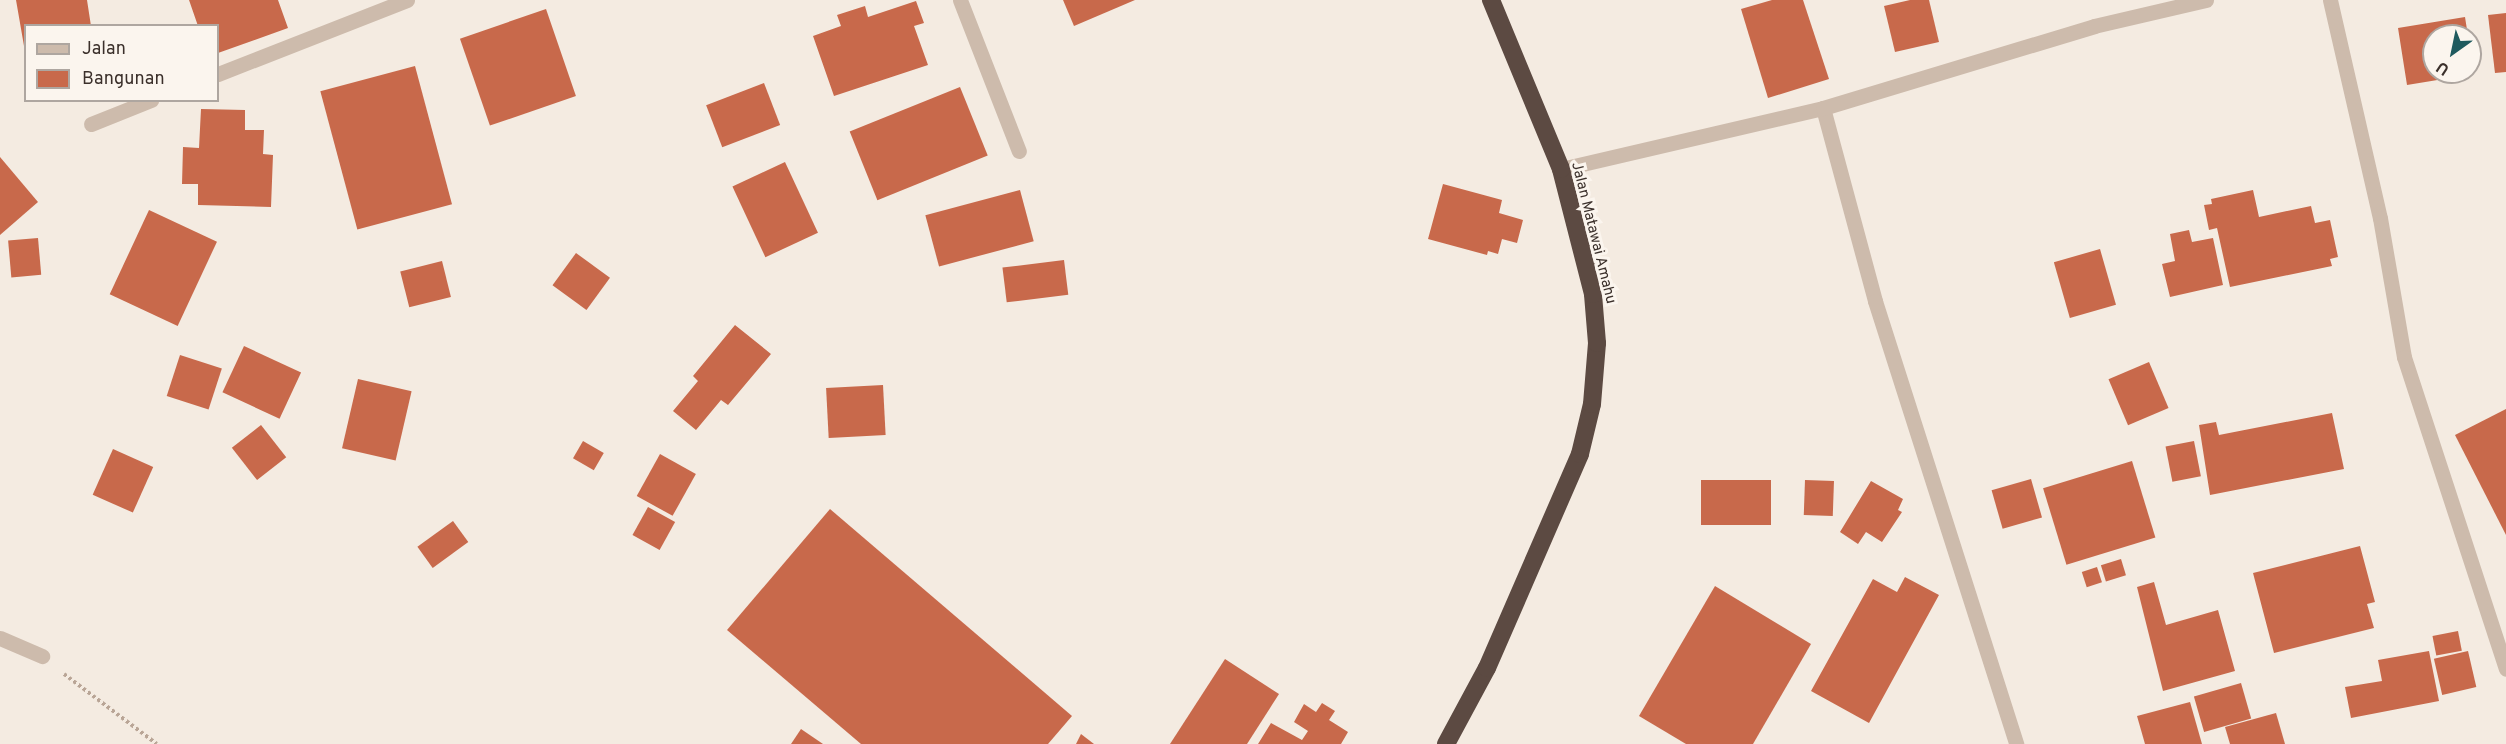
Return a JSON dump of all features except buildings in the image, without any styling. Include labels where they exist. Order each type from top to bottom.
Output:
[{"type":"highway","name":"Jalan Matawai Amahu","points":[[1446,744],[1487,668],[1580,454],[1592,404],[1597,343],[1593,294],[1561,169],[1491,0]]},
{"type":"street","points":[[219,74],[408,0]]},
{"type":"street","points":[[960,0],[1019,151]]},
{"type":"street","points":[[1561,169],[1823,108],[2094,26],[2206,0]]},
{"type":"street","points":[[2330,0],[2380,218],[2404,357],[2506,669]]},
{"type":"street","points":[[91,124],[146,102]]},
{"type":"street","points":[[1823,108],[1875,301],[2016,744]]},
{"type":"street","points":[[0,638],[42,656]]},
{"type":"path","points":[[42,656],[157,744]]}]
